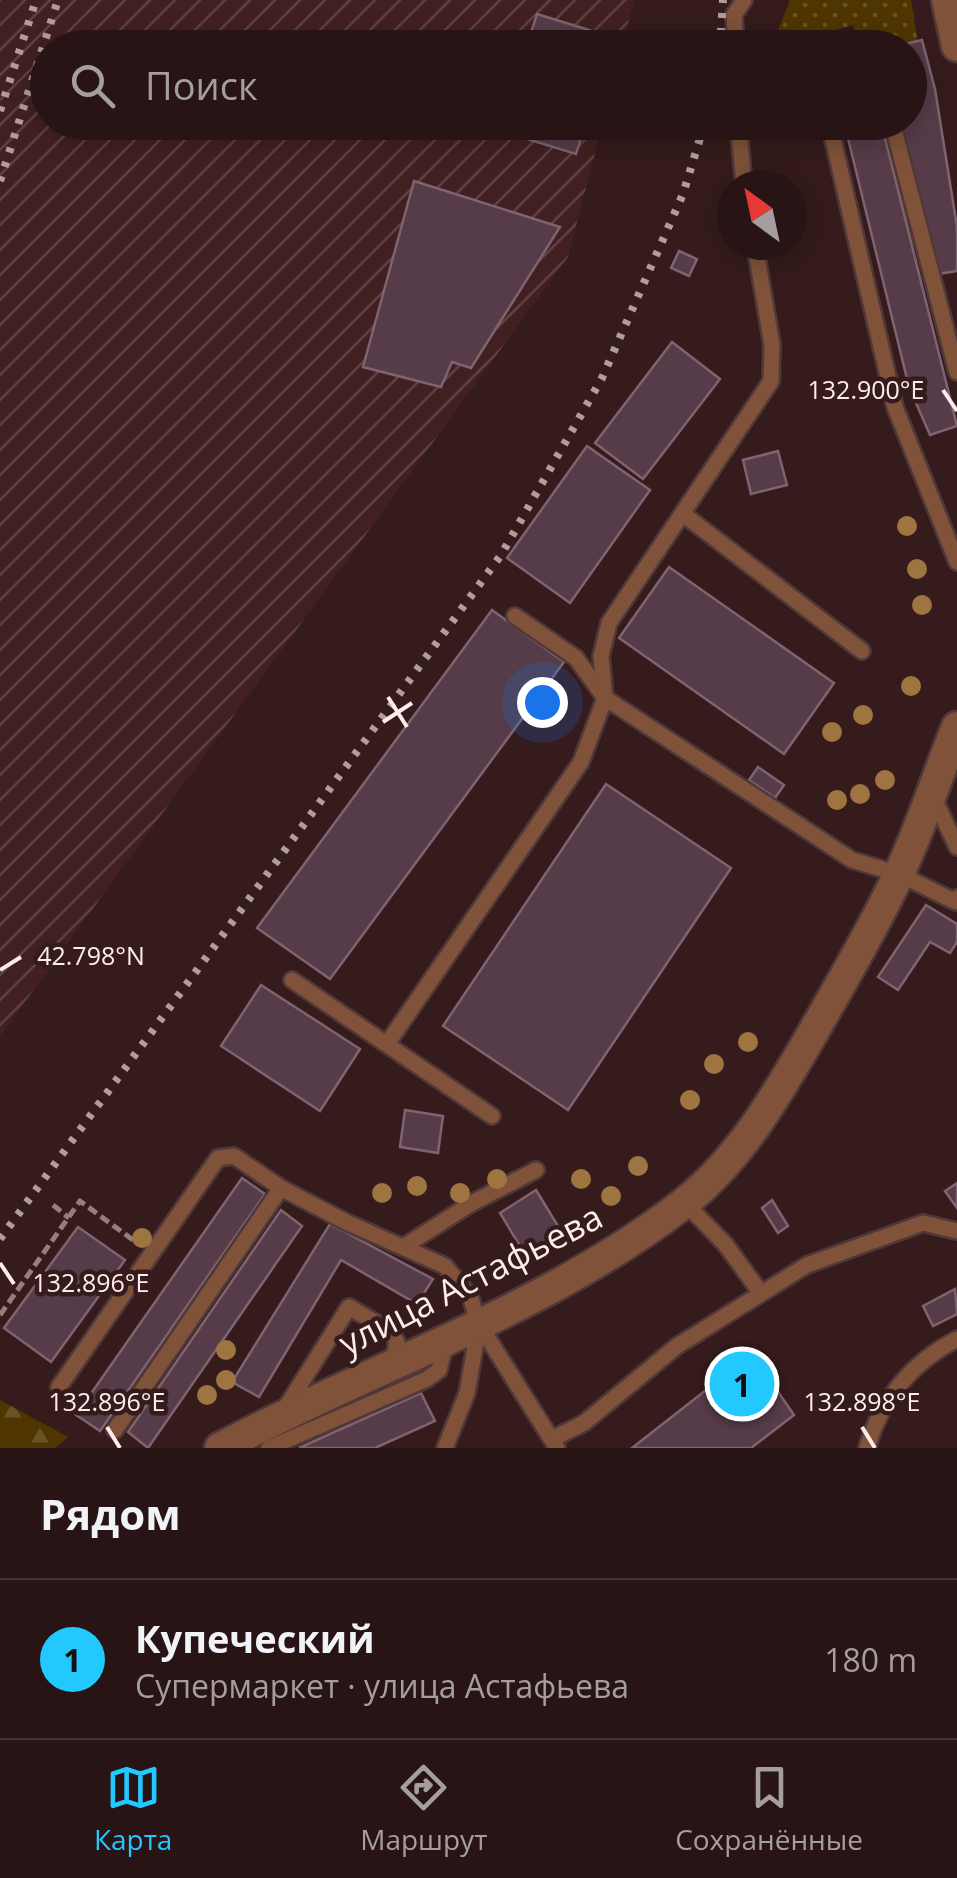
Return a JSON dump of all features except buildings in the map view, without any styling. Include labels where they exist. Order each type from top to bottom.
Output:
[{"type":"street","points":[[947,0],[957,46]]},
{"type":"street","name":"улица Астафьева","points":[[220,1448],[281,1415],[574,1276],[685,1203],[736,1154],[770,1107],[900,874],[957,728]]},
{"type":"lane","points":[[732,8],[744,0]]},
{"type":"lane","points":[[740,140],[743,170]]},
{"type":"lane","points":[[833,140],[895,407],[957,562]]},
{"type":"lane","points":[[897,140],[957,372]]},
{"type":"lane","points":[[387,1044],[581,762],[606,698],[601,656],[609,623],[771,381],[772,345],[757,260]]},
{"type":"lane","points":[[683,514],[862,650]]},
{"type":"lane","points":[[516,616],[576,658],[606,698],[852,860],[900,874],[957,901]]},
{"type":"lane","points":[[931,792],[957,847]]},
{"type":"lane","points":[[292,980],[492,1116]]},
{"type":"lane","points":[[59,1387],[218,1158],[234,1156],[281,1188],[445,1266],[470,1296],[479,1324],[554,1444],[677,1346],[807,1266],[923,1224],[957,1231]]},
{"type":"lane","points":[[403,1248],[472,1202],[536,1170]]},
{"type":"lane","points":[[116,1430],[281,1188]]},
{"type":"lane","points":[[685,1203],[725,1244],[760,1293]]},
{"type":"lane","points":[[281,1415],[349,1307],[390,1332],[397,1342],[394,1362]]},
{"type":"lane","points":[[445,1448],[468,1393],[479,1324]]},
{"type":"lane","points":[[269,1448],[427,1379],[440,1370],[448,1338]]},
{"type":"lane","points":[[866,1448],[896,1388],[924,1357],[957,1339]]},
{"type":"path","points":[[0,1315],[80,1202],[151,1254]]},
{"type":"path","points":[[52,1205],[68,1218]]},
{"type":"shaded area","points":[[0,0],[634,0],[626,30],[30,30],[30,140],[599,140],[568,257],[0,1036]]},
{"type":"green space","points":[[790,0],[911,0],[916,30],[855,30],[853,25],[835,30],[778,30]]},
{"type":"green space","points":[[927,100],[951,249],[910,244],[883,140],[927,140]]},
{"type":"green space","points":[[0,1400],[68,1437],[55,1448],[0,1448]]},
{"type":"railway","points":[[0,111],[36,0]]},
{"type":"railway","points":[[48,30],[58,0]]},
{"type":"railway","points":[[721,30],[723,0]]},
{"type":"railway","points":[[0,181],[30,87]]},
{"type":"railway","points":[[0,1239],[501,555],[602,378],[683,194],[700,140]]},
{"type":"place","name":"Купеческий","points":[[742,1384]]}]
